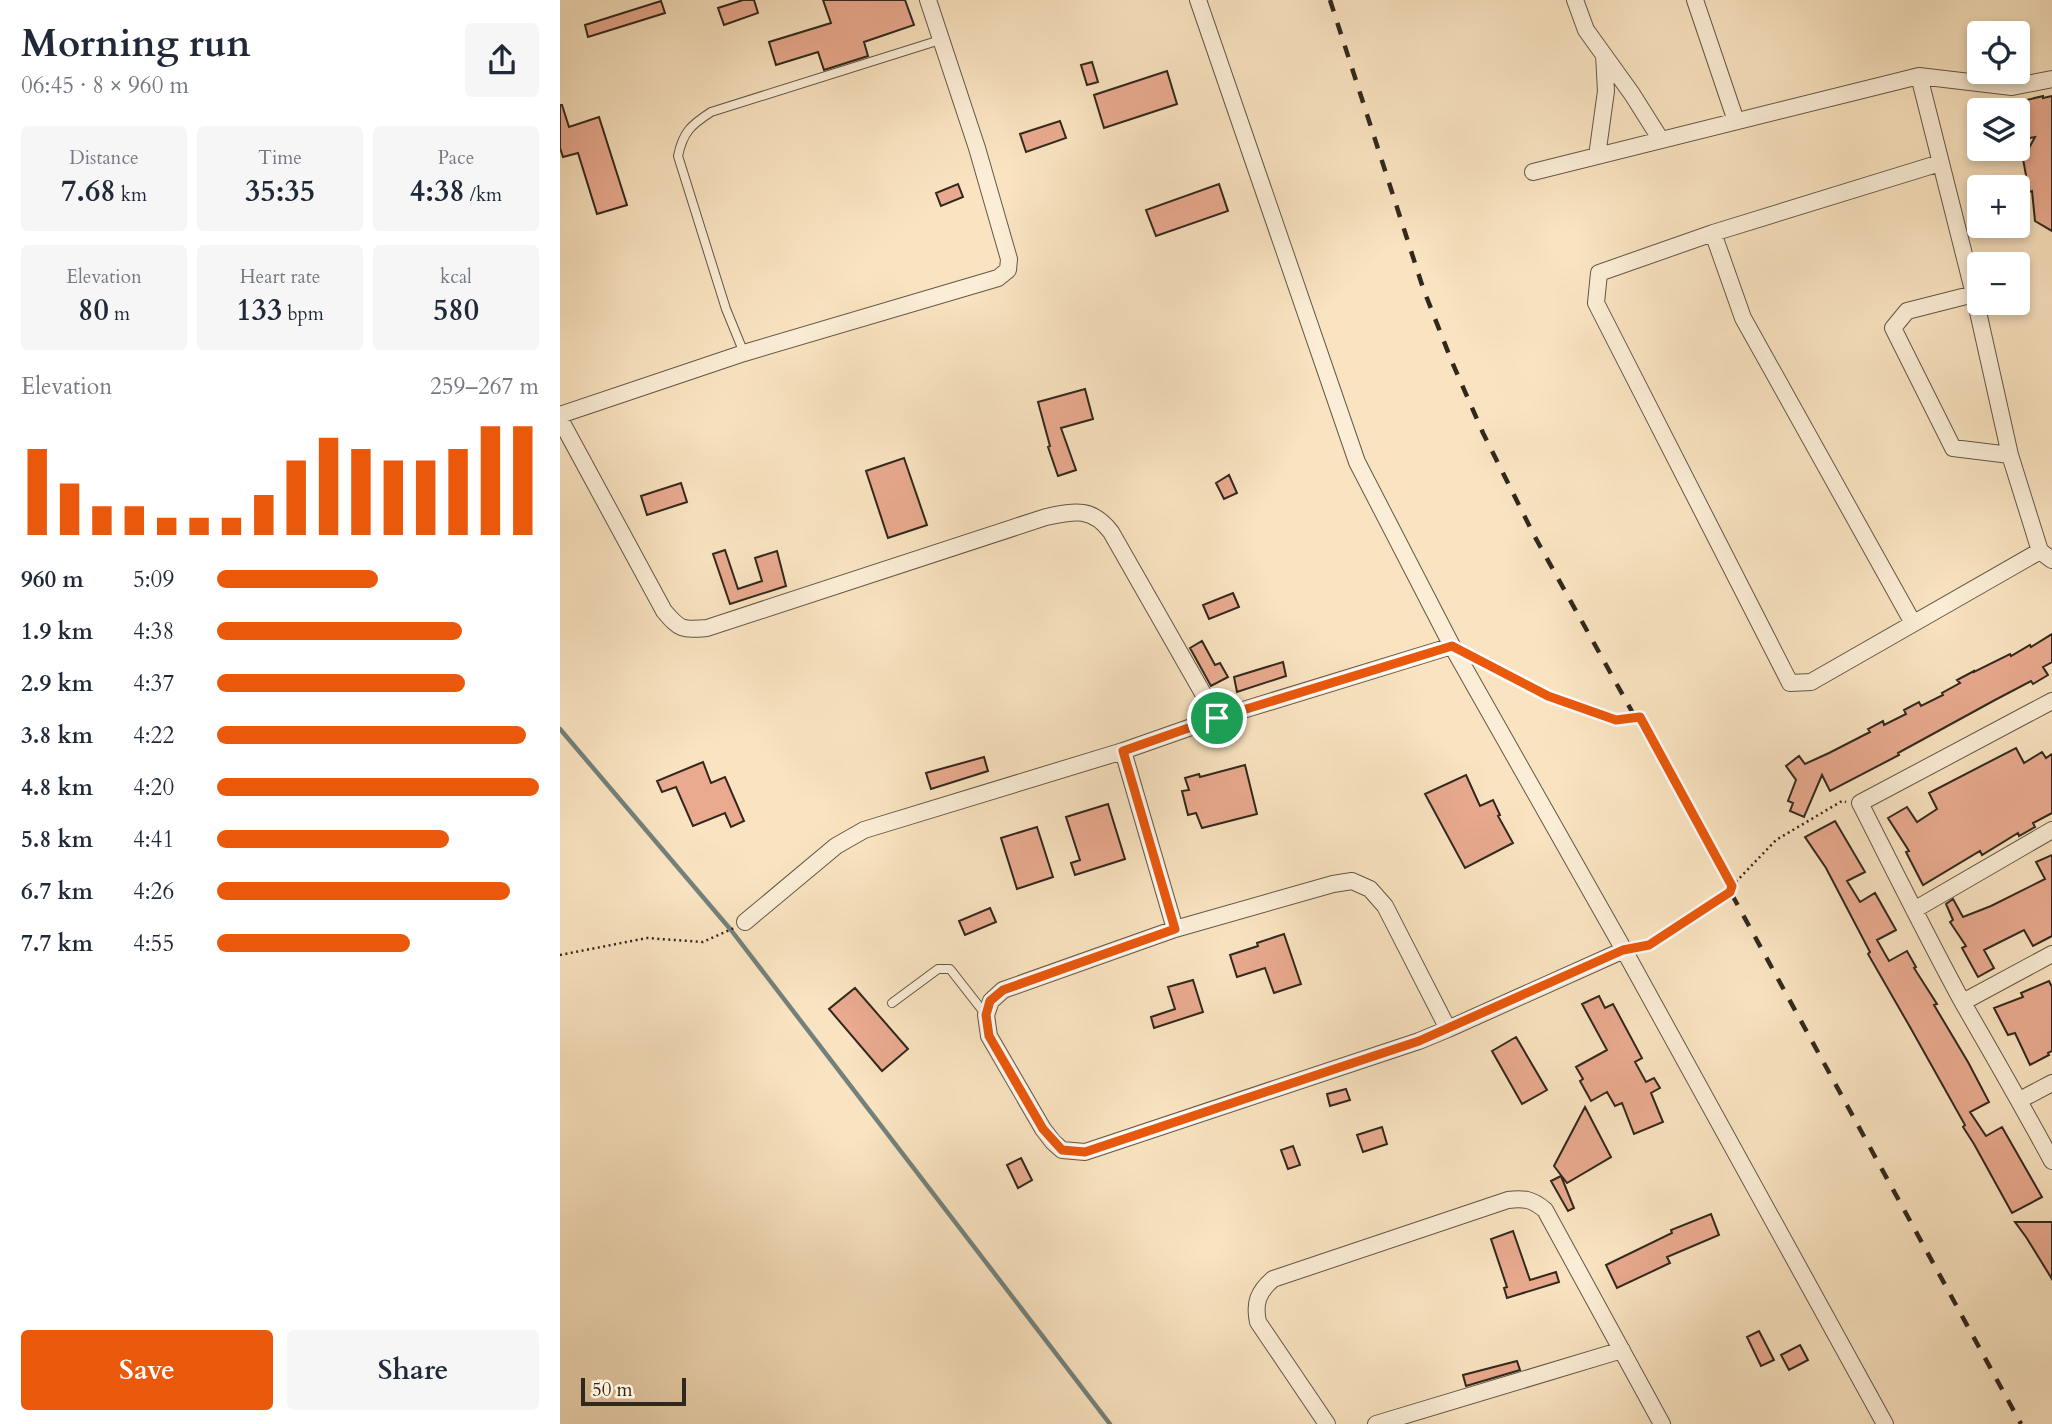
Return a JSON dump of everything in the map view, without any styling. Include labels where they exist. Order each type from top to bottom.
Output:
[{"type":"street","points":[[928,0],[980,160],[1009,259],[1008,270],[998,278],[744,353],[560,417],[664,611],[676,626],[689,630],[707,628],[1046,517],[1078,512],[1091,514],[1104,522],[1111,532],[1217,718]]},
{"type":"street","points":[[1198,0],[1357,462],[1452,646],[1623,950],[1882,1423]]},
{"type":"street","points":[[1575,0],[1586,30],[1661,140]]},
{"type":"street","points":[[1695,0],[1736,121]]},
{"type":"street","points":[[1597,156],[1605,91],[1604,55]]},
{"type":"street","points":[[1919,76],[1967,267]]},
{"type":"street","points":[[1534,172],[1919,76],[2012,87],[2052,79]]},
{"type":"street","points":[[1940,163],[1713,233],[1599,273],[1596,303],[1790,683],[1811,682],[1913,623],[2046,555],[2010,455],[1979,315]]},
{"type":"street","points":[[1713,233],[1743,318],[1913,623]]},
{"type":"street","points":[[1967,296],[1907,311],[1893,328],[1953,448],[2010,455]]},
{"type":"street","points":[[745,922],[836,846],[864,830],[1452,646]]},
{"type":"street","points":[[2052,701],[1860,803],[1913,910],[2052,1161]]},
{"type":"street","points":[[1123,751],[1175,929]]},
{"type":"street","points":[[1913,910],[2052,831]]},
{"type":"street","points":[[1448,1029],[1385,906],[1370,889],[1353,881],[1333,884],[1175,929],[1003,990],[990,1001],[986,1015],[989,1036],[1043,1129],[1062,1150],[1085,1152],[1406,1045],[1448,1029],[1623,950]]},
{"type":"street","points":[[1963,1002],[2052,954]]},
{"type":"street","points":[[2020,1100],[2052,1083]]},
{"type":"street","points":[[1328,1424],[1258,1322],[1257,1299],[1262,1289],[1273,1279],[1520,1198],[1533,1200],[1545,1210],[1662,1424]]},
{"type":"street","points":[[1376,1424],[1622,1350]]},
{"type":"lane","points":[[744,353],[726,309],[678,156],[682,138],[693,123],[711,112],[940,40]]},
{"type":"lane","points":[[892,1003],[938,969],[950,969],[986,1015]]},
{"type":"path","points":[[1452,646],[1548,696],[1616,720],[1640,717],[1732,886]]},
{"type":"path","points":[[1623,950],[1649,945],[1730,892],[1732,886],[1776,840],[1842,801],[1860,803]]},
{"type":"path","points":[[560,955],[647,938],[703,942],[745,922]]},
{"type":"building","points":[[743,0],[754,0],[758,13],[724,25],[718,8]]},
{"type":"building","points":[[823,0],[905,0],[914,25],[864,42],[868,56],[824,70],[818,52],[776,65],[769,42],[831,23]]},
{"type":"building","points":[[661,1],[665,13],[588,37],[585,25]]},
{"type":"building","points":[[1092,62],[1098,82],[1087,85],[1081,65]]},
{"type":"building","points":[[1167,71],[1177,104],[1104,128],[1094,95]]},
{"type":"building","points":[[2052,96],[2052,231],[2035,221],[2030,175],[2026,175],[2023,161],[2030,161],[2030,146],[2035,137],[2030,138],[2030,99]]},
{"type":"building","points":[[560,105],[569,127],[599,117],[627,205],[597,214],[578,153],[563,157],[560,148]]},
{"type":"building","points":[[1060,121],[1066,138],[1026,152],[1020,134]]},
{"type":"building","points":[[958,184],[963,197],[941,206],[936,193]]},
{"type":"building","points":[[1219,184],[1228,211],[1156,236],[1146,210]]},
{"type":"building","points":[[1085,389],[1093,419],[1061,428],[1076,470],[1058,476],[1038,402]]},
{"type":"building","points":[[904,458],[927,525],[888,538],[866,471]]},
{"type":"building","points":[[1229,475],[1237,493],[1224,499],[1216,483]]},
{"type":"building","points":[[681,483],[687,502],[647,515],[641,496]]},
{"type":"building","points":[[725,550],[738,589],[762,581],[755,558],[777,551],[786,586],[730,604],[713,554]]},
{"type":"building","points":[[1233,593],[1239,607],[1209,619],[1203,605]]},
{"type":"building","points":[[2052,634],[2052,662],[2043,667],[2048,675],[1995,700],[1830,791],[1822,775],[1804,817],[1790,811],[1793,803],[1788,801],[1796,780],[1786,766],[1799,756],[1805,764],[1829,753],[1870,732],[1868,729],[1883,721],[1884,725],[1906,714],[1904,710],[1919,702],[1921,706],[1943,695],[1942,693],[1960,683],[1957,680],[2030,645],[2031,647]]},
{"type":"building","points":[[1202,641],[1215,665],[1220,663],[1228,677],[1211,686],[1190,648]]},
{"type":"building","points":[[1283,662],[1286,676],[1237,692],[1234,677]]},
{"type":"building","points":[[2016,748],[2024,763],[2042,752],[2046,758],[2052,754],[2052,813],[2033,823],[2035,827],[2019,836],[2018,833],[1982,855],[1980,851],[1923,885],[1906,852],[1909,851],[1888,818],[1907,807],[1917,822],[1937,809],[1929,793]]},
{"type":"building","points":[[984,757],[988,771],[931,789],[926,773]]},
{"type":"building","points":[[703,762],[711,783],[725,777],[744,821],[731,827],[725,813],[693,826],[676,787],[662,792],[657,781]]},
{"type":"building","points":[[1245,765],[1257,814],[1202,828],[1196,813],[1188,815],[1182,791],[1189,790],[1185,778],[1199,774],[1200,777]]},
{"type":"building","points":[[1466,775],[1480,806],[1493,800],[1500,815],[1498,816],[1513,843],[1465,868],[1425,794]]},
{"type":"building","points":[[1108,804],[1125,859],[1075,875],[1071,863],[1080,860],[1066,817]]},
{"type":"building","points":[[1835,821],[1865,872],[1847,881],[1860,902],[1875,893],[1896,930],[1877,940],[1889,961],[1907,951],[1989,1102],[1970,1112],[1986,1136],[2002,1127],[2042,1197],[2012,1213],[1868,954],[1870,952],[1826,868],[1805,837]]},
{"type":"building","points":[[1037,827],[1053,877],[1017,889],[1001,838]]},
{"type":"building","points":[[2052,855],[2052,936],[2033,946],[2024,930],[1984,950],[1994,968],[1978,977],[1962,948],[1966,946],[1950,922],[1953,920],[1946,904],[1953,899],[1963,917],[1991,906],[2045,879],[2036,862]]},
{"type":"building","points":[[990,908],[996,922],[965,935],[959,921]]},
{"type":"building","points":[[1284,934],[1301,984],[1274,993],[1265,968],[1237,977],[1230,955]]},
{"type":"building","points":[[1193,980],[1203,1012],[1154,1028],[1151,1017],[1175,1009],[1168,987]]},
{"type":"building","points":[[2049,981],[2052,987],[2052,1051],[2030,1065],[2015,1033],[2008,1035],[1994,1008],[2023,997],[2021,993]]},
{"type":"building","points":[[855,988],[908,1049],[882,1071],[829,1009]]},
{"type":"building","points":[[1599,996],[1605,1008],[1613,1004],[1642,1058],[1635,1062],[1646,1082],[1654,1078],[1660,1088],[1651,1093],[1663,1122],[1634,1134],[1622,1103],[1615,1106],[1607,1092],[1591,1101],[1576,1067],[1607,1050],[1582,1004]]},
{"type":"building","points":[[1516,1037],[1547,1090],[1522,1104],[1492,1051]]},
{"type":"building","points":[[1346,1089],[1350,1100],[1330,1106],[1327,1094]]},
{"type":"building","points":[[1585,1107],[1611,1157],[1567,1183],[1554,1166]]},
{"type":"building","points":[[1382,1127],[1387,1144],[1363,1152],[1357,1135]]},
{"type":"building","points":[[1293,1146],[1300,1165],[1288,1169],[1281,1150]]},
{"type":"building","points":[[1021,1158],[1032,1180],[1018,1188],[1007,1165]]},
{"type":"building","points":[[1561,1176],[1574,1208],[1568,1211],[1551,1181]]},
{"type":"building","points":[[1711,1214],[1719,1235],[1667,1257],[1670,1263],[1617,1288],[1606,1265],[1672,1233],[1671,1230]]},
{"type":"building","points":[[2015,1222],[2052,1222],[2052,1279],[2026,1237]]},
{"type":"building","points":[[1513,1231],[1530,1280],[1556,1272],[1559,1282],[1507,1298],[1504,1288],[1507,1287],[1491,1239]]},
{"type":"building","points":[[1759,1331],[1774,1360],[1761,1366],[1747,1337]]},
{"type":"building","points":[[1800,1345],[1808,1360],[1789,1370],[1781,1355]]},
{"type":"building","points":[[1517,1361],[1520,1370],[1466,1386],[1463,1375]]},
{"type":"waterway","points":[[560,729],[731,930],[1110,1424]]},
{"type":"railway","points":[[1330,0],[1423,288],[1483,433],[1535,537],[2021,1424]]},
{"type":"route","points":[[1452,646],[1548,696],[1616,720],[1640,717],[1732,886],[1730,892],[1649,945],[1623,950],[1419,1041],[1085,1152],[1062,1150],[1043,1129],[989,1036],[986,1015],[990,1001],[1003,990],[1175,929],[1123,751],[1217,718],[1452,646]]}]
